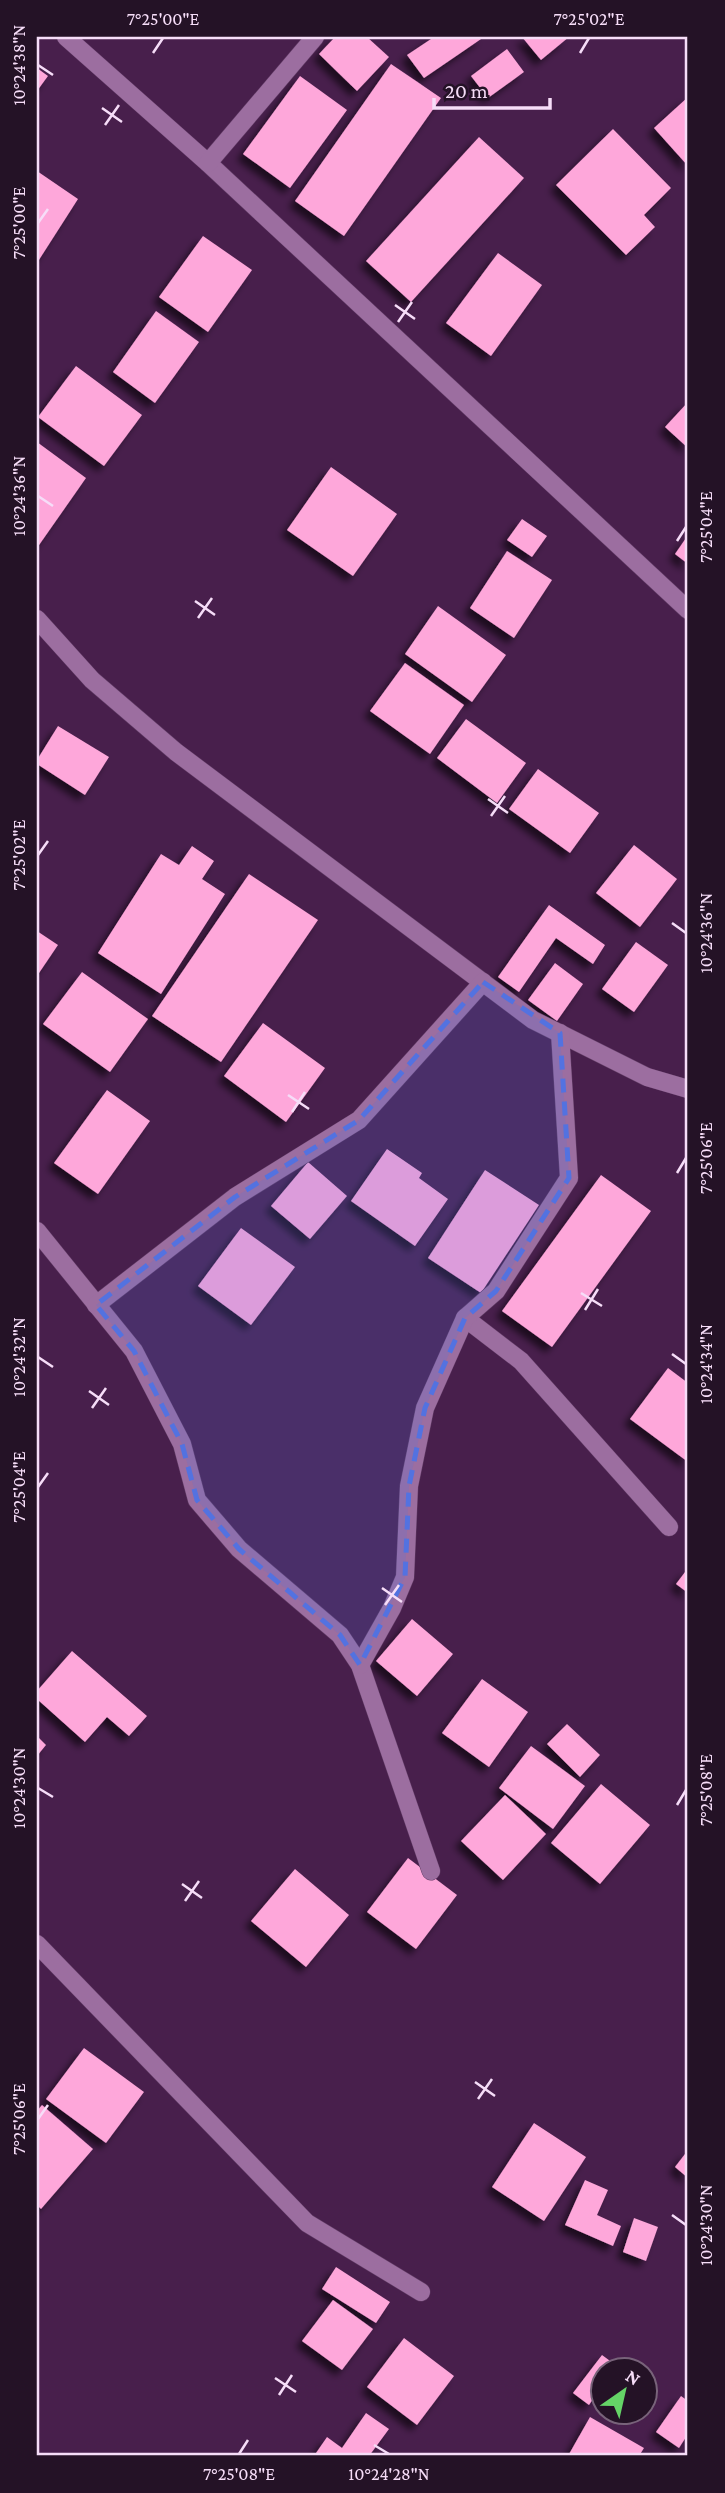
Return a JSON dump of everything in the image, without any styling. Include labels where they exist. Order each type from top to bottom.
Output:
[{"type":"street","points":[[66,37],[208,163],[688,610]]},
{"type":"street","points":[[208,163],[315,37]]},
{"type":"street","points":[[37,620],[92,680],[176,752],[533,1020],[647,1077],[688,1089]]},
{"type":"street","points":[[96,1305],[235,1197],[359,1120],[483,982]]},
{"type":"street","points":[[360,1665],[392,1608],[405,1577],[409,1486],[425,1408],[465,1318],[496,1291],[569,1178],[560,1033]]},
{"type":"street","points":[[37,1231],[134,1351],[182,1444],[197,1500],[239,1549],[340,1634],[360,1665],[431,1871]]},
{"type":"street","points":[[465,1318],[521,1361],[670,1527]]},
{"type":"street","points":[[37,1944],[307,2223],[421,2292]]},
{"type":"highlighted area","points":[[483,982],[560,1033],[569,1178],[496,1291],[465,1318],[425,1408],[409,1486],[405,1577],[360,1665],[340,1635],[239,1549],[197,1500],[182,1444],[134,1351],[96,1305],[235,1197],[359,1120]]},
{"type":"building","points":[[335,37],[367,37],[389,57],[357,91],[319,54]]},
{"type":"building","points":[[434,37],[484,37],[424,78],[407,55]]},
{"type":"building","points":[[522,37],[569,37],[541,60]]},
{"type":"building","points":[[507,49],[524,72],[488,98],[471,76]]},
{"type":"building","points":[[391,64],[441,98],[344,236],[295,201]]},
{"type":"building","points":[[37,68],[48,76],[37,91]]},
{"type":"building","points":[[300,76],[347,110],[290,188],[243,154]]},
{"type":"building","points":[[688,97],[688,166],[654,128]]},
{"type":"building","points":[[613,129],[671,188],[644,215],[655,227],[626,255],[556,185]]},
{"type":"building","points":[[479,137],[524,178],[411,302],[366,261]]},
{"type":"building","points":[[37,171],[78,199],[37,263]]},
{"type":"building","points":[[203,236],[252,270],[208,332],[159,297]]},
{"type":"building","points":[[498,253],[542,285],[491,356],[446,323]]},
{"type":"building","points":[[156,311],[199,342],[155,403],[113,372]]},
{"type":"building","points":[[76,366],[142,415],[104,466],[38,417]]},
{"type":"building","points":[[688,402],[688,448],[665,427]]},
{"type":"building","points":[[37,442],[86,478],[37,548]]},
{"type":"building","points":[[331,467],[397,514],[353,576],[287,530]]},
{"type":"building","points":[[522,519],[547,536],[532,557],[507,540]]},
{"type":"building","points":[[688,535],[688,564],[675,554]]},
{"type":"building","points":[[507,551],[552,580],[514,638],[470,608]]},
{"type":"building","points":[[438,606],[506,655],[472,702],[405,654]]},
{"type":"building","points":[[405,663],[464,705],[430,754],[370,711]]},
{"type":"building","points":[[466,719],[526,763],[497,803],[437,758]]},
{"type":"building","points":[[58,726],[109,757],[85,795],[37,764]]},
{"type":"building","points":[[538,769],[599,813],[570,853],[509,809]]},
{"type":"building","points":[[634,845],[677,879],[640,927],[596,893]]},
{"type":"building","points":[[192,846],[214,861],[202,879],[225,894],[161,994],[98,953],[161,854],[179,865]]},
{"type":"building","points":[[249,874],[318,920],[221,1062],[152,1016]]},
{"type":"building","points":[[549,905],[605,945],[593,964],[556,938],[519,992],[498,977]]},
{"type":"building","points":[[37,931],[58,945],[37,976]]},
{"type":"building","points":[[636,942],[668,965],[634,1012],[602,989]]},
{"type":"building","points":[[555,963],[583,984],[557,1021],[528,1000]]},
{"type":"building","points":[[82,972],[148,1019],[110,1072],[43,1024]]},
{"type":"building","points":[[263,1023],[325,1068],[286,1122],[224,1076]]},
{"type":"building","points":[[107,1090],[150,1121],[98,1194],[54,1163]]},
{"type":"building","points":[[387,1149],[422,1173],[419,1178],[448,1199],[415,1246],[351,1201]]},
{"type":"building","points":[[308,1162],[347,1196],[310,1239],[271,1206]]},
{"type":"building","points":[[485,1170],[539,1205],[481,1293],[428,1258]]},
{"type":"building","points":[[601,1175],[651,1211],[552,1347],[502,1311]]},
{"type":"building","points":[[241,1228],[295,1267],[251,1325],[198,1286]]},
{"type":"building","points":[[668,1368],[688,1383],[688,1462],[630,1419]]},
{"type":"building","points":[[688,1568],[688,1593],[676,1584]]},
{"type":"building","points":[[412,1619],[453,1654],[417,1696],[376,1661]]},
{"type":"building","points":[[72,1651],[147,1716],[129,1736],[107,1717],[85,1742],[37,1699],[37,1691]]},
{"type":"building","points":[[482,1679],[528,1712],[489,1767],[442,1733]]},
{"type":"building","points":[[567,1724],[600,1755],[580,1777],[547,1744]]},
{"type":"building","points":[[37,1736],[46,1745],[37,1756]]},
{"type":"building","points":[[531,1746],[585,1786],[553,1829],[499,1788]]},
{"type":"building","points":[[601,1784],[650,1825],[600,1884],[551,1843]]},
{"type":"building","points":[[505,1795],[546,1834],[503,1880],[461,1841]]},
{"type":"building","points":[[408,1858],[457,1895],[416,1949],[367,1912]]},
{"type":"building","points":[[295,1869],[349,1915],[306,1967],[251,1921]]},
{"type":"building","points":[[84,2048],[144,2092],[106,2143],[46,2099]]},
{"type":"building","points":[[42,2105],[93,2149],[41,2209],[37,2205],[37,2111]]},
{"type":"building","points":[[534,2123],[586,2157],[544,2221],[492,2187]]},
{"type":"building","points":[[688,2150],[688,2178],[675,2167]]},
{"type":"building","points":[[585,2180],[608,2190],[597,2215],[621,2226],[613,2246],[565,2225]]},
{"type":"building","points":[[634,2218],[658,2227],[646,2261],[623,2252]]},
{"type":"building","points":[[336,2267],[390,2302],[376,2323],[322,2289]]},
{"type":"building","points":[[333,2300],[373,2329],[342,2370],[302,2341]]},
{"type":"building","points":[[404,2338],[454,2376],[417,2425],[367,2387]]},
{"type":"building","points":[[588,2373],[588,2404],[573,2393]]},
{"type":"building","points":[[681,2396],[688,2401],[688,2434],[679,2448],[656,2432]]},
{"type":"building","points":[[366,2413],[389,2429],[369,2456],[314,2456],[327,2437],[342,2448]]},
{"type":"building","points":[[588,2421],[588,2426],[606,2426],[644,2448],[639,2456],[568,2456]]}]
